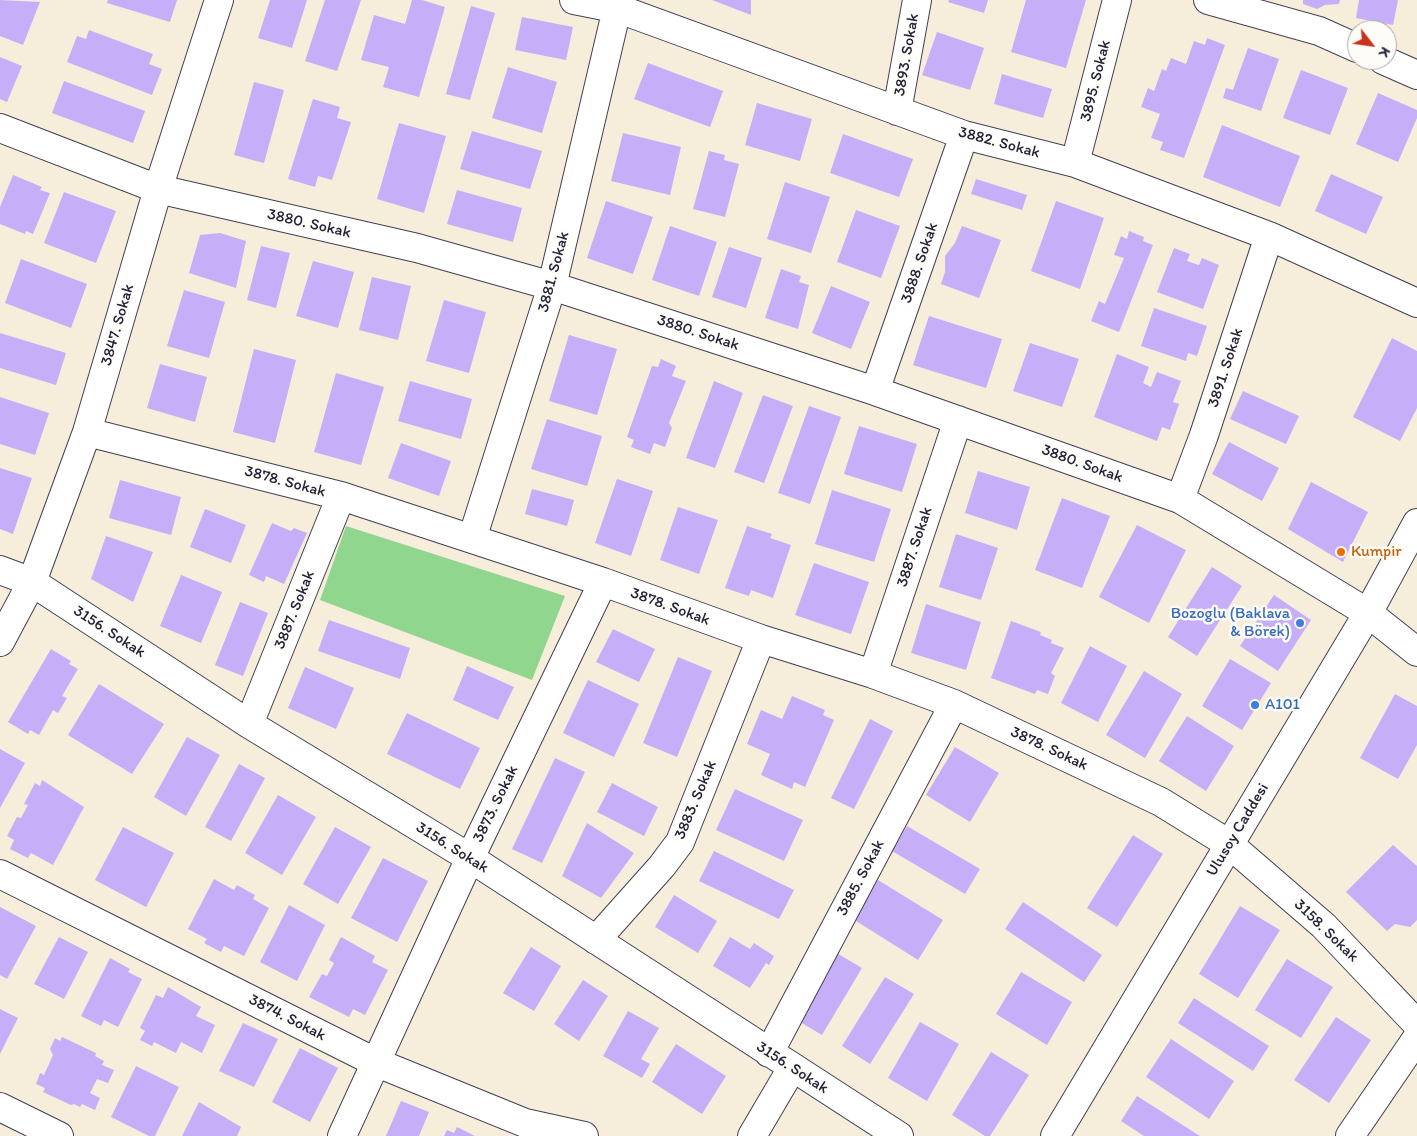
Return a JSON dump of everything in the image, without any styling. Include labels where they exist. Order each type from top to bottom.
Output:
[{"type":"street","name":"3847. Sokak","points":[[0,642],[32,582],[86,432],[158,189],[219,0]]},
{"type":"street","name":"3882. Sokak","points":[[574,0],[619,5],[964,135],[1075,163],[1269,236],[1417,303]]},
{"type":"street","name":"3893. Sokak","points":[[897,111],[917,0]]},
{"type":"street","name":"3895. Sokak","points":[[1075,163],[1116,0]]},
{"type":"street","points":[[1208,0],[1319,31],[1347,44]]},
{"type":"street","name":"3881. Sokak","points":[[472,539],[552,286],[619,5]]},
{"type":"street","points":[[1397,65],[1417,73]]},
{"type":"street","name":"3880. Sokak","points":[[0,128],[158,189],[416,248],[552,286],[875,391],[1180,499],[1368,613],[1417,652]]},
{"type":"street","name":"3888. Sokak","points":[[875,391],[964,135]]},
{"type":"street","name":"3891. Sokak","points":[[1180,499],[1204,435],[1269,236]]},
{"type":"street","name":"3887. Sokak","points":[[873,674],[958,420]]},
{"type":"street","name":"3878. Sokak","points":[[86,432],[341,496],[603,582],[761,639],[873,674],[954,704],[1160,802],[1229,844]]},
{"type":"street","name":"3887. Sokak","points":[[249,724],[341,496]]},
{"type":"street","name":"Ulusoy Caddesi","points":[[1055,1136],[1368,613],[1417,523]]},
{"type":"street","name":"3156. Sokak","points":[[0,570],[32,582],[249,724],[470,858],[899,1136]]},
{"type":"street","name":"3873. Sokak","points":[[342,1136],[470,858],[603,582]]},
{"type":"street","name":"3883. Sokak","points":[[596,940],[662,866],[680,842],[761,639]]},
{"type":"street","name":"3885. Sokak","points":[[769,1053],[954,704]]},
{"type":"street","name":"3158. Sokak","points":[[1229,844],[1324,926],[1417,1024]]},
{"type":"street","name":"3874. Sokak","points":[[0,874],[375,1062],[525,1123],[584,1136]]},
{"type":"street","points":[[1350,1136],[1417,1038]]},
{"type":"street","points":[[752,1136],[792,1068]]},
{"type":"street","points":[[0,1107],[59,1136]]},
{"type":"green space","points":[[346,526],[565,596],[532,680],[320,600]]},
{"type":"building","points":[[0,0],[40,2],[23,45],[0,36]]},
{"type":"building","points":[[108,0],[177,0],[170,22],[107,3]]},
{"type":"building","points":[[270,0],[307,0],[292,48],[258,38]]},
{"type":"building","points":[[325,0],[361,0],[337,71],[305,61]]},
{"type":"building","points":[[412,0],[422,0],[445,7],[419,97],[383,87],[389,67],[361,60],[374,15],[405,24]]},
{"type":"building","points":[[712,0],[751,0],[751,15]]},
{"type":"building","points":[[949,0],[988,0],[984,13],[948,2]]},
{"type":"building","points":[[1026,0],[1086,0],[1066,68],[1011,52]]},
{"type":"building","points":[[1303,0],[1340,0],[1339,4],[1325,5],[1317,9],[1303,4]]},
{"type":"building","points":[[1359,0],[1398,0],[1394,20],[1356,18]]},
{"type":"building","points":[[471,6],[495,13],[470,100],[446,94]]},
{"type":"building","points":[[522,17],[573,27],[566,60],[515,50]]},
{"type":"building","points":[[89,30],[153,54],[149,64],[162,69],[152,95],[67,62],[77,36],[86,39]]},
{"type":"building","points":[[937,32],[984,48],[970,90],[922,75]]},
{"type":"building","points":[[1207,38],[1225,45],[1184,158],[1160,150],[1163,142],[1151,138],[1160,114],[1141,107],[1148,88],[1154,91],[1162,69],[1166,71],[1171,58],[1186,64],[1194,41],[1205,45]]},
{"type":"building","points":[[1248,48],[1279,59],[1261,111],[1223,98],[1226,88],[1233,90]]},
{"type":"building","points":[[0,57],[22,66],[7,102],[0,99]]},
{"type":"building","points":[[648,63],[723,91],[710,127],[634,99]]},
{"type":"building","points":[[508,67],[557,82],[542,133],[492,118]]},
{"type":"building","points":[[1301,70],[1348,88],[1330,135],[1283,118]]},
{"type":"building","points":[[1002,74],[1052,89],[1043,118],[994,104]]},
{"type":"building","points":[[64,81],[145,111],[133,143],[52,113]]},
{"type":"building","points":[[254,82],[284,90],[264,163],[234,155]]},
{"type":"building","points":[[1378,93],[1417,110],[1417,118],[1398,162],[1356,144]]},
{"type":"building","points":[[313,99],[340,107],[337,118],[351,122],[332,180],[318,176],[315,187],[288,179]]},
{"type":"building","points":[[757,103],[812,119],[800,161],[745,145]]},
{"type":"building","points":[[399,123],[446,136],[424,213],[377,199]]},
{"type":"building","points":[[1222,125],[1300,156],[1280,207],[1203,177]]},
{"type":"building","points":[[472,131],[542,151],[530,189],[460,169]]},
{"type":"building","points":[[623,133],[681,147],[670,195],[611,181]]},
{"type":"building","points":[[843,134],[913,159],[899,197],[830,173]]},
{"type":"building","points":[[709,151],[725,155],[724,160],[739,164],[725,217],[693,209]]},
{"type":"building","points":[[1331,174],[1383,197],[1366,234],[1315,211]]},
{"type":"building","points":[[13,175],[42,187],[40,190],[50,193],[33,234],[26,231],[25,234],[0,224],[0,207]]},
{"type":"building","points":[[976,179],[1027,195],[1022,210],[971,194]]},
{"type":"building","points":[[785,182],[830,197],[811,253],[767,239]]},
{"type":"building","points":[[457,190],[522,208],[513,242],[447,224]]},
{"type":"building","points":[[64,192],[116,211],[96,263],[44,243]]},
{"type":"building","points":[[606,201],[653,217],[633,274],[587,258]]},
{"type":"building","points":[[1056,201],[1104,218],[1080,289],[1031,271]]},
{"type":"building","points":[[856,210],[900,226],[881,278],[837,262]]},
{"type":"building","points":[[670,226],[717,242],[699,296],[652,280]]},
{"type":"building","points":[[962,226],[1001,240],[979,298],[941,284],[945,272],[945,256],[955,243]]},
{"type":"building","points":[[1129,231],[1144,237],[1143,241],[1153,245],[1119,332],[1091,321],[1099,301],[1105,304],[1124,258],[1114,255],[1121,236],[1127,239]]},
{"type":"building","points":[[220,233],[246,241],[236,288],[189,273],[200,235]]},
{"type":"building","points":[[261,246],[290,253],[276,308],[247,300]]},
{"type":"building","points":[[729,247],[762,258],[746,308],[712,297]]},
{"type":"building","points":[[1174,248],[1190,254],[1187,261],[1199,265],[1202,258],[1219,265],[1203,309],[1157,292]]},
{"type":"building","points":[[21,259],[87,284],[71,328],[5,303]]},
{"type":"building","points":[[313,261],[354,272],[338,328],[296,316]]},
{"type":"building","points":[[781,269],[801,276],[799,282],[809,285],[798,329],[765,318]]},
{"type":"building","points":[[372,277],[411,286],[398,340],[359,330]]},
{"type":"building","points":[[831,286],[870,302],[851,349],[812,333]]},
{"type":"building","points":[[184,290],[225,302],[209,358],[167,346]]},
{"type":"building","points":[[444,300],[486,312],[469,373],[426,361]]},
{"type":"building","points":[[1154,308],[1207,326],[1197,356],[1188,353],[1186,361],[1141,346]]},
{"type":"building","points":[[929,316],[1002,339],[986,388],[913,365]]},
{"type":"building","points":[[0,333],[66,353],[56,385],[0,368]]},
{"type":"building","points":[[569,335],[617,349],[597,415],[549,401]]},
{"type":"building","points":[[1392,338],[1417,351],[1417,408],[1400,441],[1353,417]]},
{"type":"building","points":[[1030,343],[1079,359],[1062,407],[1013,391]]},
{"type":"building","points":[[254,349],[296,360],[275,443],[233,432]]},
{"type":"building","points":[[1117,354],[1149,367],[1143,383],[1151,387],[1157,372],[1181,381],[1173,402],[1179,404],[1170,430],[1162,427],[1157,441],[1094,417]]},
{"type":"building","points":[[661,359],[676,366],[672,376],[686,381],[669,423],[672,428],[665,447],[654,443],[650,454],[631,447],[634,440],[627,437],[652,366],[658,367]]},
{"type":"building","points":[[160,364],[207,377],[195,422],[147,408]]},
{"type":"building","points":[[336,373],[384,387],[361,465],[314,452]]},
{"type":"building","points":[[410,381],[472,399],[461,439],[398,421]]},
{"type":"building","points":[[714,381],[743,393],[715,468],[686,458]]},
{"type":"building","points":[[1243,391],[1299,416],[1286,444],[1230,419]]},
{"type":"building","points":[[763,395],[793,406],[764,483],[734,472]]},
{"type":"building","points":[[0,397],[49,413],[35,455],[0,444]]},
{"type":"building","points":[[809,406],[841,417],[810,504],[778,493]]},
{"type":"building","points":[[547,419],[602,436],[587,486],[531,469]]},
{"type":"building","points":[[859,426],[917,444],[902,492],[844,474]]},
{"type":"building","points":[[1229,442],[1279,468],[1262,501],[1212,474]]},
{"type":"building","points":[[401,443],[451,461],[439,496],[388,478]]},
{"type":"building","points":[[0,468],[32,478],[13,534],[0,529]]},
{"type":"building","points":[[978,471],[1030,487],[1017,530],[965,513]]},
{"type":"building","points":[[617,479],[653,491],[631,556],[595,543]]},
{"type":"building","points":[[120,480],[181,497],[171,535],[109,518]]},
{"type":"building","points":[[1311,482],[1368,512],[1343,562],[1288,529]]},
{"type":"building","points":[[532,489],[574,500],[567,526],[525,514]]},
{"type":"building","points":[[832,490],[891,509],[874,562],[815,544]]},
{"type":"building","points":[[1062,498],[1110,516],[1082,588],[1035,570]]},
{"type":"building","points":[[678,507],[718,520],[699,574],[660,560]]},
{"type":"building","points":[[205,509],[246,525],[231,563],[190,547]]},
{"type":"building","points":[[272,523],[291,531],[294,528],[307,533],[284,584],[266,576],[264,582],[249,575]]},
{"type":"building","points":[[1137,525],[1186,550],[1149,623],[1099,597]]},
{"type":"building","points":[[747,526],[772,534],[770,538],[791,545],[773,598],[751,590],[749,596],[725,588]]},
{"type":"building","points":[[956,534],[998,548],[981,600],[939,587]]},
{"type":"building","points":[[106,536],[153,552],[133,602],[91,579]]},
{"type":"building","points":[[814,563],[869,582],[851,634],[795,615]]},
{"type":"building","points":[[1212,567],[1242,586],[1197,656],[1168,637]]},
{"type":"building","points":[[181,575],[222,592],[201,643],[160,626]]},
{"type":"building","points":[[1274,595],[1311,620],[1278,671],[1240,646]]},
{"type":"building","points":[[240,602],[268,613],[243,676],[215,665]]},
{"type":"building","points":[[926,604],[981,622],[966,670],[911,653]]},
{"type":"building","points":[[329,620],[410,648],[400,679],[318,651]]},
{"type":"building","points":[[1011,621],[1041,632],[1040,635],[1052,640],[1051,643],[1064,648],[1051,673],[1055,676],[1048,694],[1037,690],[1035,694],[991,678]]},
{"type":"building","points":[[613,629],[655,649],[639,682],[596,662]]},
{"type":"building","points":[[1090,646],[1127,666],[1098,722],[1061,703]]},
{"type":"building","points":[[51,649],[71,661],[69,664],[78,669],[62,696],[67,698],[58,713],[53,710],[39,735],[30,730],[28,734],[8,722]]},
{"type":"building","points":[[678,657],[712,671],[677,757],[643,743]]},
{"type":"building","points":[[1230,659],[1271,683],[1242,730],[1202,706]]},
{"type":"building","points":[[467,666],[514,687],[498,720],[453,700]]},
{"type":"building","points":[[305,667],[354,688],[336,729],[288,708]]},
{"type":"building","points":[[1144,671],[1182,694],[1145,758],[1106,735]]},
{"type":"building","points":[[588,680],[639,704],[614,757],[563,733]]},
{"type":"building","points":[[99,684],[164,724],[132,774],[68,735]]},
{"type":"building","points":[[1395,694],[1417,706],[1417,745],[1398,779],[1360,758]]},
{"type":"building","points":[[792,696],[825,710],[823,715],[834,720],[805,787],[794,782],[792,789],[761,775],[770,754],[747,744],[761,710],[782,719]]},
{"type":"building","points":[[407,713],[480,748],[460,789],[387,754]]},
{"type":"building","points":[[1187,716],[1234,746],[1206,791],[1159,761]]},
{"type":"building","points":[[870,719],[893,731],[854,809],[831,798]]},
{"type":"building","points":[[187,737],[220,755],[186,816],[154,797]]},
{"type":"building","points":[[955,747],[999,773],[970,822],[926,795]]},
{"type":"building","points":[[0,749],[25,763],[0,808]]},
{"type":"building","points":[[555,758],[585,772],[542,863],[512,849]]},
{"type":"building","points":[[239,764],[265,778],[231,841],[205,827]]},
{"type":"building","points":[[42,780],[84,807],[53,865],[31,853],[28,858],[10,849],[14,840],[7,836],[17,817],[21,818],[28,805],[24,804],[35,783],[40,786]]},
{"type":"building","points":[[612,783],[658,807],[644,836],[597,812]]},
{"type":"building","points":[[735,789],[803,820],[784,861],[716,830]]},
{"type":"building","points":[[278,795],[316,817],[282,875],[245,853]]},
{"type":"building","points":[[587,823],[634,853],[601,898],[562,876]]},
{"type":"building","points":[[907,826],[980,869],[965,894],[892,851]]},
{"type":"building","points":[[123,827],[174,853],[146,907],[95,880]]},
{"type":"building","points":[[335,827],[371,847],[338,904],[303,884]]},
{"type":"building","points":[[1133,835],[1163,854],[1117,927],[1087,908]]},
{"type":"building","points":[[1393,845],[1417,866],[1417,920],[1410,927],[1395,924],[1387,931],[1346,892]]},
{"type":"building","points":[[714,851],[794,890],[779,919],[699,881]]},
{"type":"building","points":[[383,858],[428,881],[397,942],[351,918]]},
{"type":"building","points":[[214,879],[234,890],[237,885],[255,895],[253,899],[269,908],[244,956],[224,946],[221,952],[204,943],[207,939],[188,929]]},
{"type":"building","points":[[878,880],[943,920],[918,960],[853,919]]},
{"type":"building","points":[[674,895],[717,921],[698,953],[655,927]]},
{"type":"building","points":[[1023,902],[1102,955],[1084,982],[1005,929]]},
{"type":"building","points":[[289,905],[325,925],[297,981],[260,962]]},
{"type":"building","points":[[1240,906],[1280,930],[1238,998],[1199,974]]},
{"type":"building","points":[[0,907],[36,926],[7,979],[0,975]]},
{"type":"building","points":[[59,937],[88,952],[64,999],[34,984]]},
{"type":"building","points":[[341,937],[375,956],[372,962],[388,970],[365,1015],[353,1009],[349,1017],[309,997],[322,974],[327,976],[334,963],[329,960]]},
{"type":"building","points":[[730,937],[750,949],[754,943],[774,956],[769,965],[766,963],[750,988],[713,966]]},
{"type":"building","points":[[531,947],[561,966],[534,1011],[503,993]]},
{"type":"building","points":[[835,952],[862,968],[822,1035],[795,1019]]},
{"type":"building","points":[[110,958],[130,969],[128,972],[142,979],[118,1027],[104,1020],[101,1026],[81,1016]]},
{"type":"building","points":[[1287,959],[1333,987],[1301,1038],[1255,1010]]},
{"type":"building","points":[[1021,972],[1072,1002],[1047,1045],[996,1014]]},
{"type":"building","points":[[885,977],[914,994],[870,1064],[842,1046]]},
{"type":"building","points":[[583,980],[608,996],[579,1041],[554,1024]]},
{"type":"building","points":[[168,987],[201,1007],[196,1016],[215,1025],[202,1053],[181,1042],[176,1053],[154,1042],[152,1046],[140,1040],[145,1031],[140,1028],[156,995],[163,998]]},
{"type":"building","points":[[1194,998],[1269,1046],[1253,1071],[1178,1023]]},
{"type":"building","points":[[0,1009],[18,1018],[0,1054]]},
{"type":"building","points":[[628,1011],[659,1028],[641,1059],[650,1064],[642,1078],[603,1056]]},
{"type":"building","points":[[1336,1017],[1371,1040],[1329,1103],[1294,1080]]},
{"type":"building","points":[[920,1022],[959,1044],[927,1101],[888,1078]]},
{"type":"building","points":[[243,1023],[278,1039],[254,1087],[219,1071]]},
{"type":"building","points":[[62,1037],[96,1053],[95,1056],[104,1061],[102,1065],[114,1070],[108,1083],[97,1079],[90,1093],[100,1098],[95,1110],[82,1104],[80,1107],[74,1104],[71,1105],[43,1092],[45,1088],[36,1084],[40,1073],[44,1075],[53,1055],[50,1049],[55,1038],[60,1041]]},
{"type":"building","points":[[1171,1039],[1234,1081],[1209,1119],[1146,1077]]},
{"type":"building","points":[[676,1044],[726,1076],[702,1114],[652,1082]]},
{"type":"building","points":[[300,1048],[338,1068],[310,1122],[272,1102]]},
{"type":"building","points":[[991,1052],[1029,1075],[990,1136],[985,1136],[952,1115]]},
{"type":"building","points":[[136,1066],[179,1087],[155,1136],[149,1136],[111,1117]]},
{"type":"building","points":[[1137,1096],[1200,1136],[1144,1136],[1121,1121]]},
{"type":"building","points":[[401,1101],[429,1112],[419,1136],[386,1136]]},
{"type":"building","points":[[199,1102],[241,1127],[237,1136],[182,1136]]},
{"type":"building","points":[[457,1127],[475,1136],[444,1136],[447,1130],[454,1133]]},
{"type":"place","name":"Kumpir","points":[[1341,552]]},
{"type":"place","name":"Bozoglu (Baklava & Börek)","points":[[1300,623]]},
{"type":"place","name":"A101","points":[[1255,705]]}]
